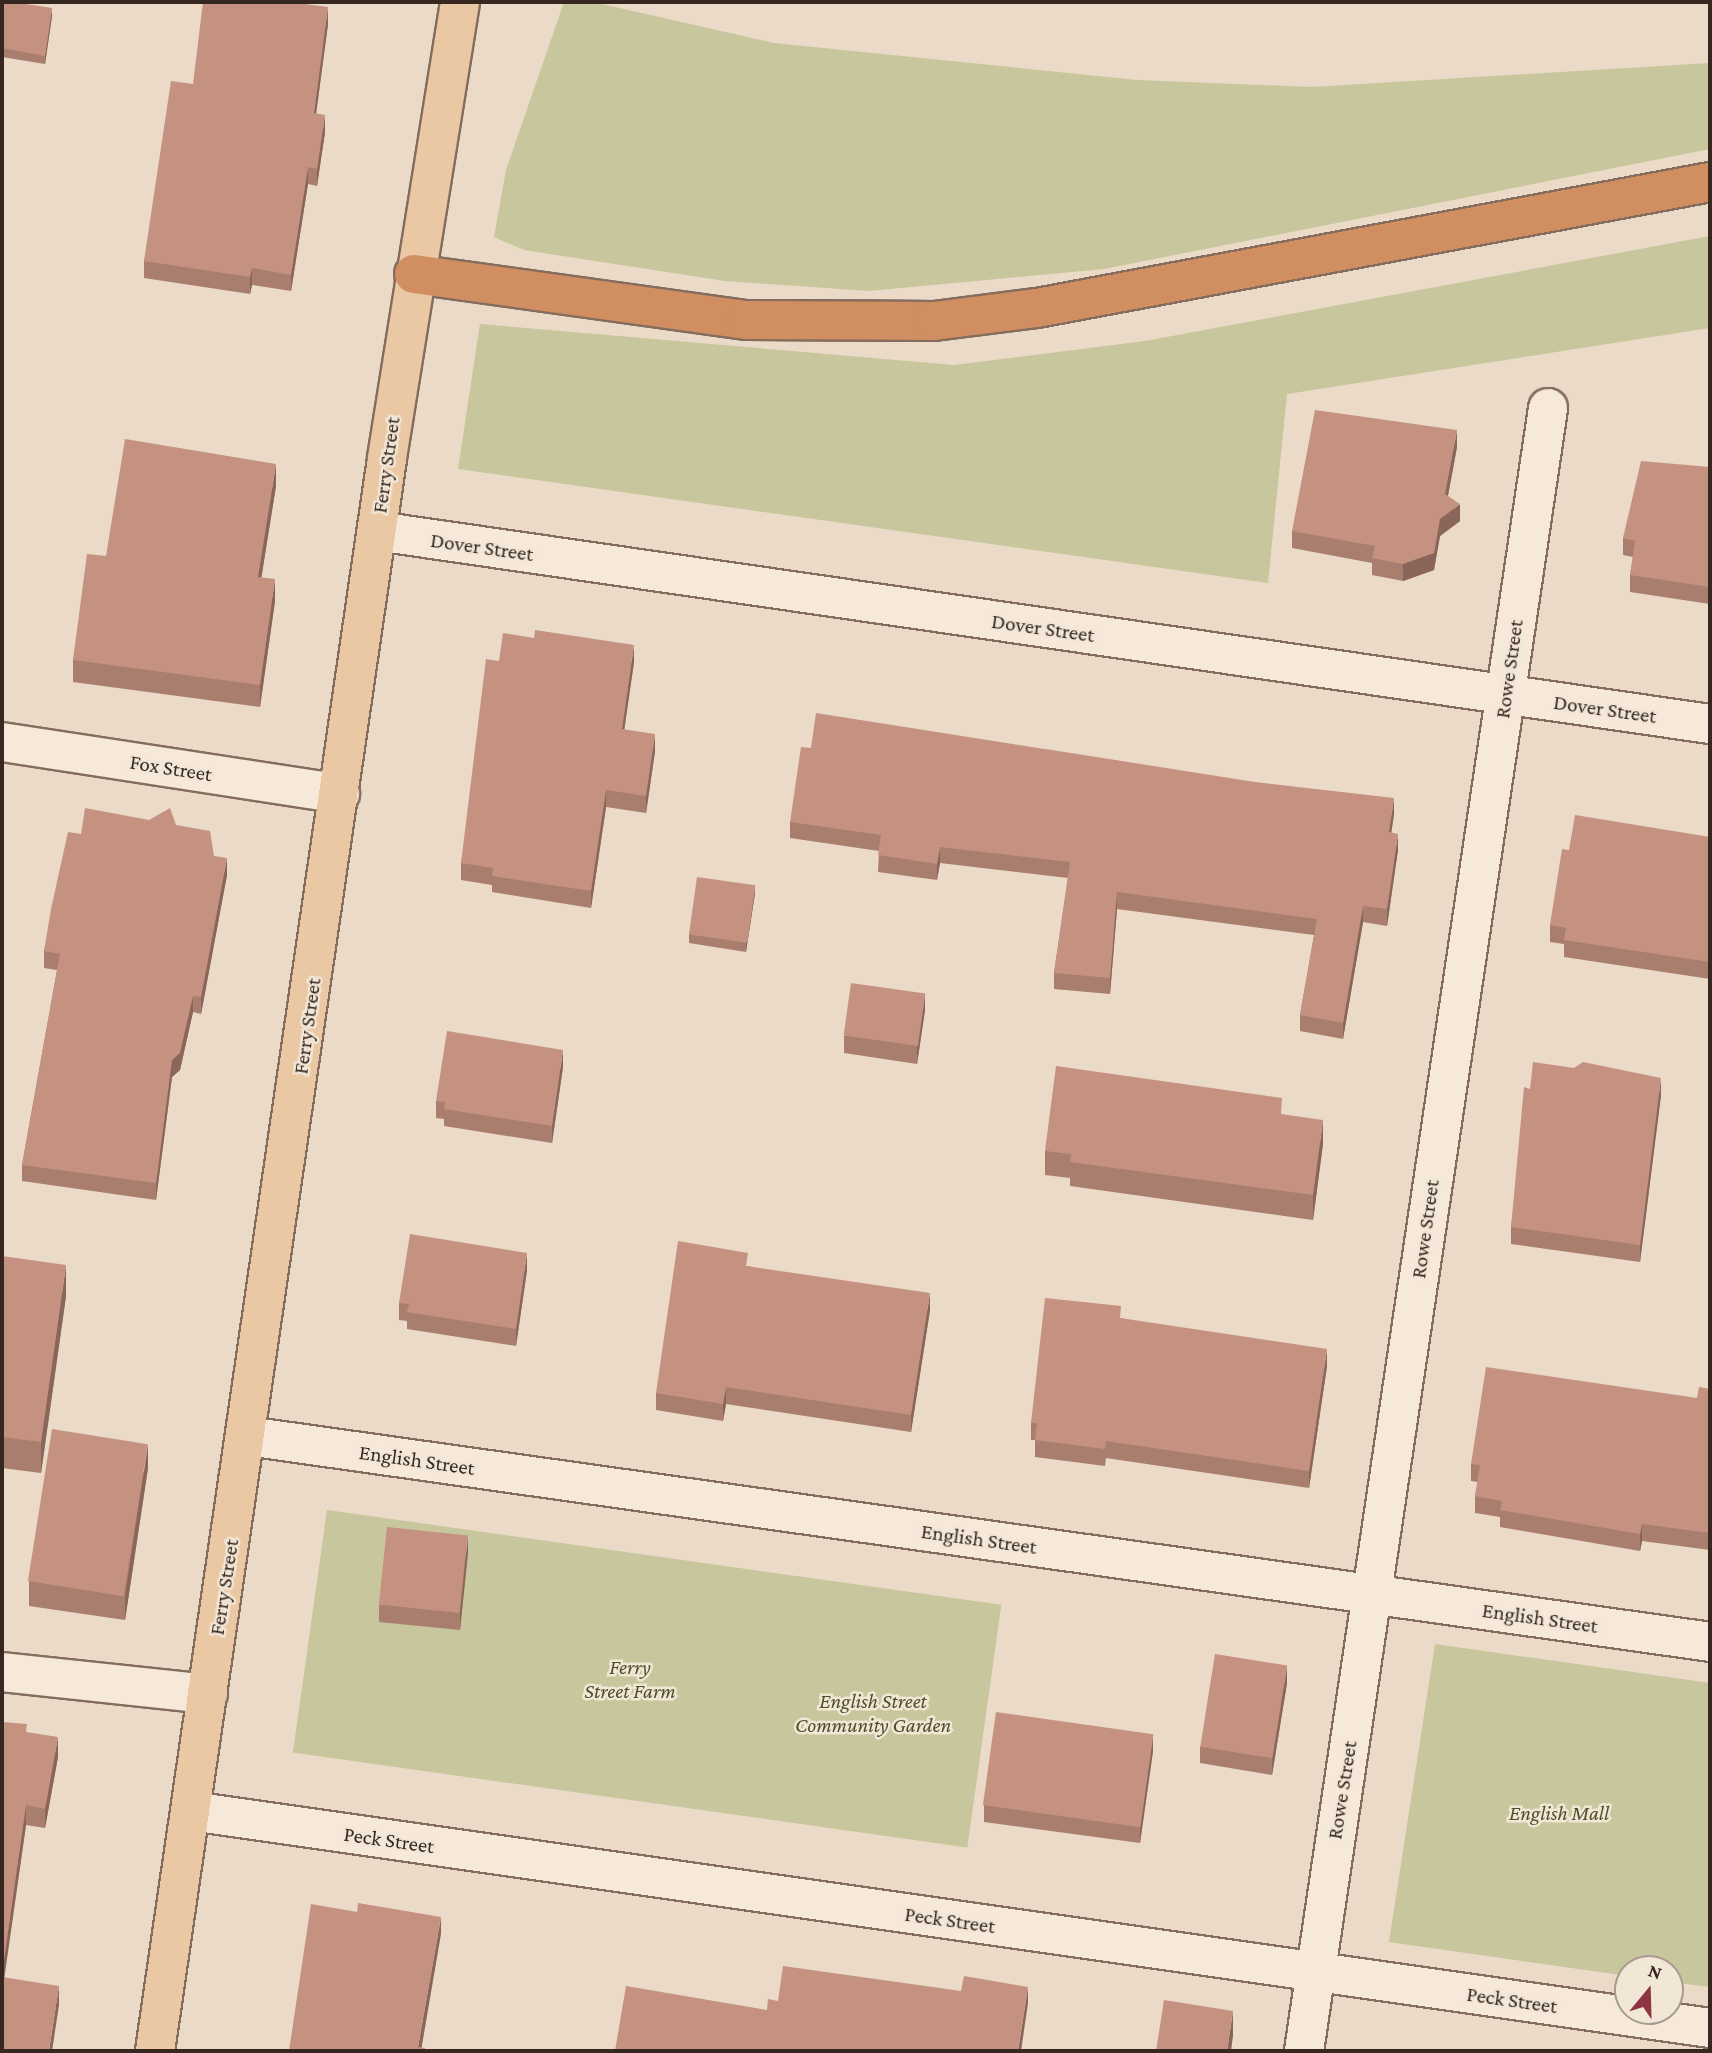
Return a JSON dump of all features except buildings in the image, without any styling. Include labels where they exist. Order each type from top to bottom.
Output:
[{"type":"highway","points":[[414,275],[746,320],[934,321],[1037,308],[1710,182]]},
{"type":"main road","name":"Ferry Street","points":[[155,2051],[247,1436],[414,275],[460,2]]},
{"type":"street","name":"Rowe Street","points":[[1304,2051],[1548,408]]},
{"type":"street","name":"Dover Street","points":[[377,531],[1710,724]]},
{"type":"street","name":"Fox Street","points":[[2,742],[340,794]]},
{"type":"street","name":"English Street","points":[[247,1436],[1710,1642]]},
{"type":"street","points":[[2,1672],[208,1694]]},
{"type":"street","name":"Peck Street","points":[[191,1811],[1710,2028]]},
{"type":"green space","points":[[564,2],[593,2],[774,43],[1137,80],[1312,87],[1710,63],[1710,149],[1104,269],[869,291],[725,281],[524,250],[494,237],[506,170]]},
{"type":"green space","points":[[1710,236],[1710,328],[1287,394],[1268,583],[458,469],[480,324],[954,365],[1145,341]]},
{"type":"green space","name":"Ferry Street Farm","points":[[327,1510],[1001,1605],[967,1847],[293,1753]]},
{"type":"green space","name":"English Mall","points":[[1435,1644],[1710,1683],[1710,1987],[1684,1984],[1684,1955],[1614,1955],[1614,1974],[1389,1942]]},
{"type":"park label","name":"English Street Community Garden","points":[[873,1713]]}]
